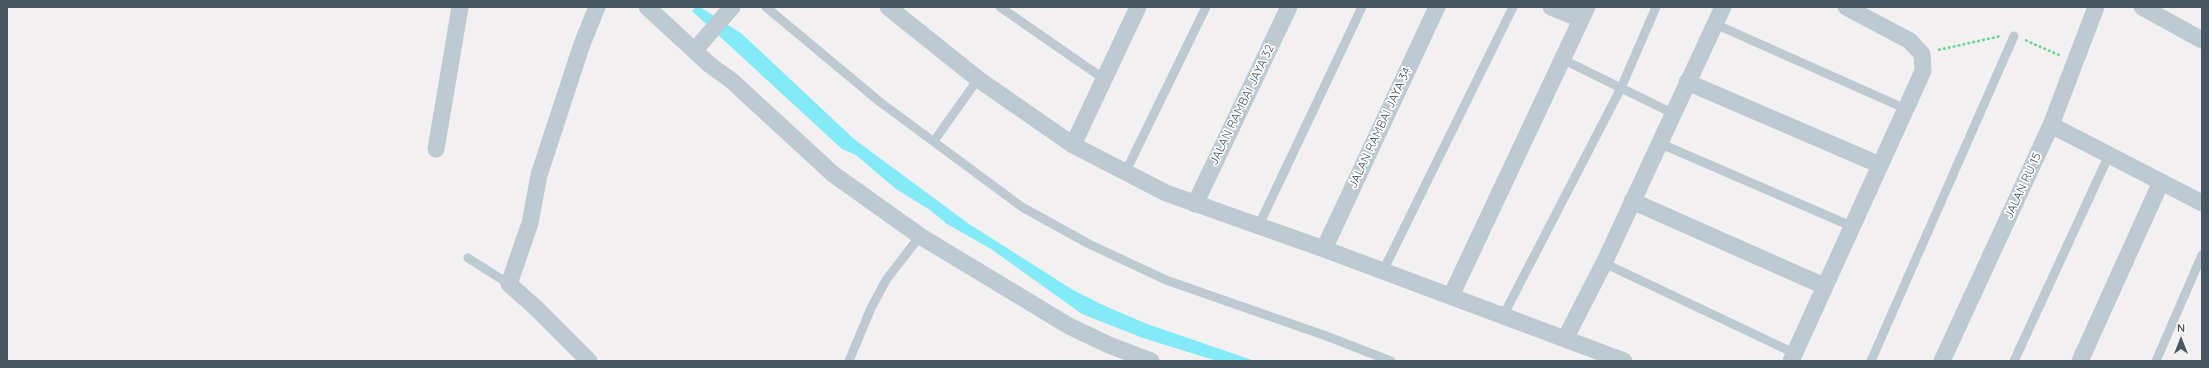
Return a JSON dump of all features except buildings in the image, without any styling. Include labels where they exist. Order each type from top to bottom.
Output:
[{"type":"street","points":[[436,149],[460,7]]},
{"type":"street","points":[[589,361],[537,309],[509,284],[530,223],[539,175],[582,44],[597,7]]},
{"type":"street","points":[[647,7],[699,45],[710,65],[732,81],[832,174],[920,236],[1068,326],[1109,346],[1151,361]]},
{"type":"street","points":[[699,45],[732,7]]},
{"type":"street","points":[[888,7],[978,79],[1073,145],[1166,193],[1258,227],[1324,249],[1565,339],[1590,356],[1624,361]]},
{"type":"street","points":[[1073,145],[1138,7]]},
{"type":"street","name":"JALAN RAMBAI JAYA 32","points":[[1195,204],[1289,7]]},
{"type":"street","name":"JALAN RAMBAI JAYA 34","points":[[1324,249],[1437,7]]},
{"type":"street","points":[[1451,296],[1584,13],[1551,7]]},
{"type":"street","points":[[1565,339],[1604,263],[1658,143],[1723,7]]},
{"type":"street","points":[[1793,357],[1851,226],[1923,71],[1922,54],[1910,41],[1846,7]]},
{"type":"street","name":"JALAN RU 15","points":[[1942,361],[2051,125],[2096,7]]},
{"type":"street","points":[[2142,7],[2202,40]]},
{"type":"street","points":[[1687,82],[1880,165]]},
{"type":"street","points":[[2051,125],[2202,203]]},
{"type":"street","points":[[2080,361],[2161,182]]},
{"type":"street","points":[[1632,201],[1824,286]]},
{"type":"lane","points":[[766,7],[880,102],[1022,207],[1089,244],[1166,280],[1329,336],[1391,361]]},
{"type":"lane","points":[[1000,7],[1104,79]]},
{"type":"lane","points":[[1125,173],[1206,7]]},
{"type":"lane","points":[[1258,227],[1362,7]]},
{"type":"lane","points":[[1383,271],[1513,7]]},
{"type":"lane","points":[[1503,316],[1621,88],[1656,7]]},
{"type":"lane","points":[[1715,24],[1906,110]]},
{"type":"lane","points":[[1871,361],[2014,36]]},
{"type":"lane","points":[[1562,59],[1672,113]]},
{"type":"lane","points":[[934,141],[978,79]]},
{"type":"lane","points":[[1658,143],[1851,226]]},
{"type":"lane","points":[[2014,361],[2109,155]]},
{"type":"lane","points":[[849,361],[871,308],[886,280],[920,236]]},
{"type":"lane","points":[[2156,361],[2202,254]]},
{"type":"lane","points":[[468,258],[509,284]]},
{"type":"lane","points":[[1604,263],[1793,357]]},
{"type":"water","points":[[696,7],[700,7],[742,34],[854,139],[969,224],[1073,290],[1147,324],[1255,361],[1217,361],[1143,338],[1082,314],[991,249],[947,224],[930,210],[896,189],[856,155],[842,149],[692,11]]}]
